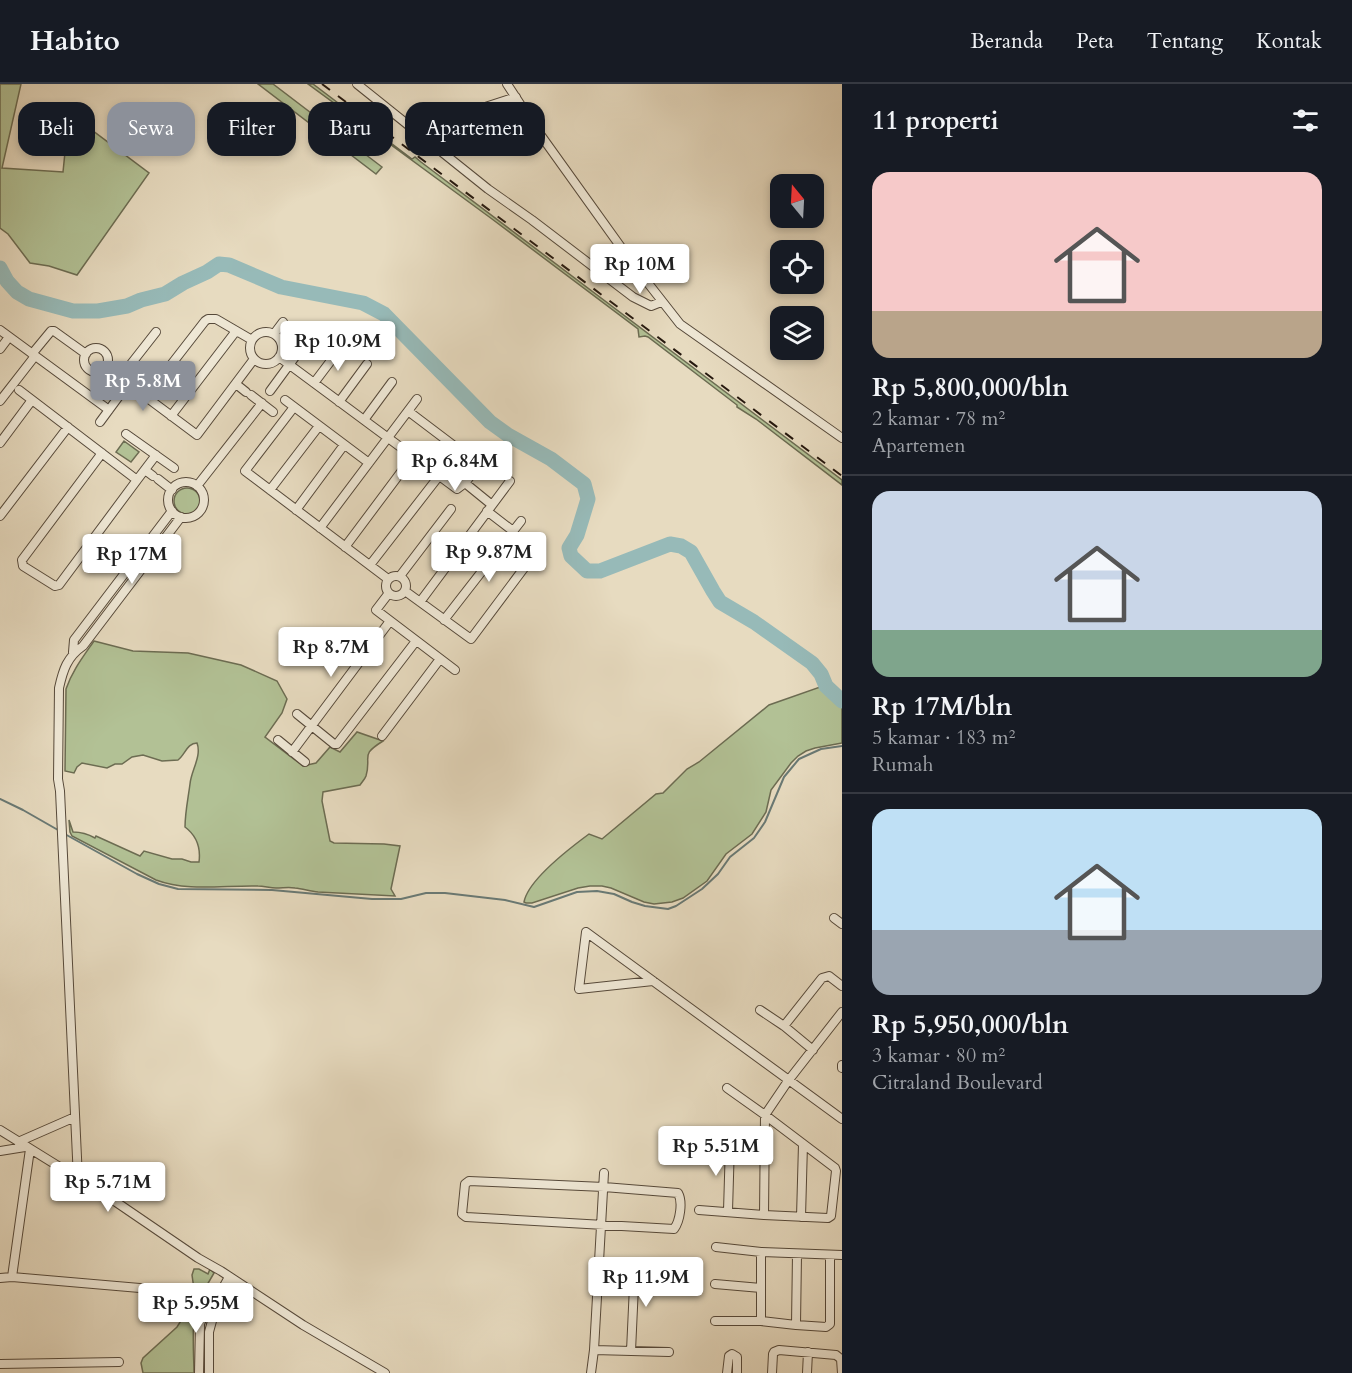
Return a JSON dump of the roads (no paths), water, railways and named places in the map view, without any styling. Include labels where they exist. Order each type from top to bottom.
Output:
[{"type":"street","points":[[357,84],[488,189],[633,297],[651,306],[661,302]]},
{"type":"street","points":[[507,84],[602,221],[661,302],[680,324],[842,438]]},
{"type":"street","points":[[501,102],[516,97]]},
{"type":"street","points":[[146,397],[208,319],[216,319],[252,340]]},
{"type":"street","points":[[274,334],[283,322]]},
{"type":"street","points":[[0,330],[109,410]]},
{"type":"street","points":[[0,401],[51,331],[86,354]]},
{"type":"street","points":[[171,416],[236,331]]},
{"type":"street","points":[[270,391],[314,331]]},
{"type":"street","points":[[100,422],[156,332]]},
{"type":"street","points":[[262,332],[274,334],[280,339],[282,352],[274,362],[260,363],[250,351],[252,340],[262,332]]},
{"type":"street","points":[[0,349],[9,337]]},
{"type":"street","points":[[104,351],[110,342]]},
{"type":"street","points":[[314,383],[342,346]]},
{"type":"street","points":[[98,348],[104,351],[108,359],[105,368],[96,372],[88,369],[84,362],[86,354],[98,348]]},
{"type":"street","points":[[279,357],[457,489],[465,483],[478,464],[408,411]]},
{"type":"street","points":[[105,368],[197,435],[255,359]]},
{"type":"street","points":[[339,402],[367,364]]},
{"type":"street","points":[[364,420],[392,382]]},
{"type":"street","points":[[236,384],[278,416]]},
{"type":"street","points":[[19,390],[138,480]]},
{"type":"street","points":[[320,528],[417,399]]},
{"type":"street","points":[[0,443],[32,400]]},
{"type":"street","points":[[285,400],[369,464]]},
{"type":"street","points":[[197,486],[262,404]]},
{"type":"street","points":[[294,407],[278,416],[245,471],[388,579]]},
{"type":"street","points":[[270,490],[319,426]]},
{"type":"street","points":[[0,516],[68,427]]},
{"type":"street","points":[[126,434],[174,468]]},
{"type":"street","points":[[296,510],[344,445]]},
{"type":"street","points":[[102,453],[22,560],[23,566],[55,586],[59,585],[156,455]]},
{"type":"street","points":[[345,547],[413,456]]},
{"type":"street","points":[[145,470],[172,490]]},
{"type":"street","points":[[370,565],[439,476]]},
{"type":"street","points":[[420,602],[510,481]]},
{"type":"street","points":[[187,482],[197,486],[204,496],[200,512],[194,517],[181,518],[172,511],[168,500],[172,490],[187,482]]},
{"type":"street","points":[[465,483],[513,531]]},
{"type":"street","points":[[400,576],[451,509]]},
{"type":"street","points":[[74,652],[74,640],[172,511]]},
{"type":"street","points":[[78,1179],[58,779],[58,703],[61,675],[74,652],[83,646],[181,518]]},
{"type":"street","points":[[444,620],[521,521]]},
{"type":"street","points":[[405,591],[470,639],[533,556]]},
{"type":"street","points":[[400,576],[406,583],[405,591],[393,596],[386,586],[388,579],[400,576]]},
{"type":"street","points":[[389,593],[376,610],[455,670]]},
{"type":"street","points":[[292,752],[390,621]]},
{"type":"street","points":[[297,714],[337,744],[416,641]]},
{"type":"street","points":[[382,736],[440,659]]},
{"type":"street","points":[[278,740],[305,762]]},
{"type":"street","points":[[834,918],[842,924]]},
{"type":"street","points":[[653,981],[579,989],[586,932],[842,1119]]},
{"type":"street","points":[[784,1026],[822,978],[829,976],[842,986]]},
{"type":"street","points":[[760,1010],[813,1050]]},
{"type":"street","points":[[764,1215],[765,1115],[788,1081],[842,1012]]},
{"type":"street","points":[[699,1210],[801,1217],[828,1218],[831,1216],[835,1168],[728,1088]]},
{"type":"street","points":[[0,1151],[24,1146],[75,1117]]},
{"type":"street","points":[[0,1130],[116,1202],[303,1325],[385,1373]]},
{"type":"street","points":[[715,1142],[765,1142]]},
{"type":"street","points":[[728,1211],[730,1143]]},
{"type":"street","points":[[801,1217],[803,1144]]},
{"type":"street","points":[[12,1277],[24,1146]]},
{"type":"street","points":[[591,1373],[604,1173]]},
{"type":"street","points":[[469,1181],[603,1187],[678,1193],[681,1198],[678,1223],[674,1229],[601,1226],[466,1217],[462,1214],[465,1184],[469,1181]]},
{"type":"street","points":[[716,1248],[842,1255]]},
{"type":"street","points":[[761,1252],[761,1321]]},
{"type":"street","points":[[796,1325],[797,1254]]},
{"type":"street","points":[[715,1321],[761,1321],[826,1327],[830,1324],[830,1255]]},
{"type":"street","points":[[631,1351],[635,1264]]},
{"type":"street","points":[[0,1278],[12,1277],[163,1290]]},
{"type":"street","points":[[209,1373],[209,1332],[217,1310],[218,1297],[229,1277]]},
{"type":"street","points":[[715,1284],[761,1288]]},
{"type":"street","points":[[199,1373],[200,1324],[207,1305],[218,1297]]},
{"type":"street","points":[[594,1350],[669,1353]]},
{"type":"street","points":[[772,1373],[773,1354],[779,1350],[836,1354],[841,1359],[842,1373]]},
{"type":"street","points":[[807,1373],[808,1352]]},
{"type":"street","points":[[727,1373],[729,1356],[732,1354],[737,1357],[737,1373]]},
{"type":"street","points":[[0,1364],[119,1362]]},
{"type":"waterway","points":[[0,268],[7,281],[17,292],[29,299],[73,311],[98,311],[127,306],[165,294],[219,264],[229,265],[281,287],[363,303],[384,314],[490,422],[551,459],[584,484],[588,499],[577,535],[569,548],[571,556],[587,571],[600,571],[670,544],[681,546],[691,552],[720,602],[754,622],[812,663],[821,674],[826,686],[842,701]]},
{"type":"waterway","points":[[63,833],[137,874],[159,884],[178,889],[272,890],[372,899],[401,899],[426,893],[445,893],[505,900],[534,907],[577,892],[597,891],[614,894],[645,906],[668,909],[702,889],[718,874],[730,857],[754,838],[765,822],[784,777],[799,759],[821,749],[842,746]]},
{"type":"waterway","points":[[0,799],[58,830]]},
{"type":"railway","points":[[322,84],[842,476]]}]
